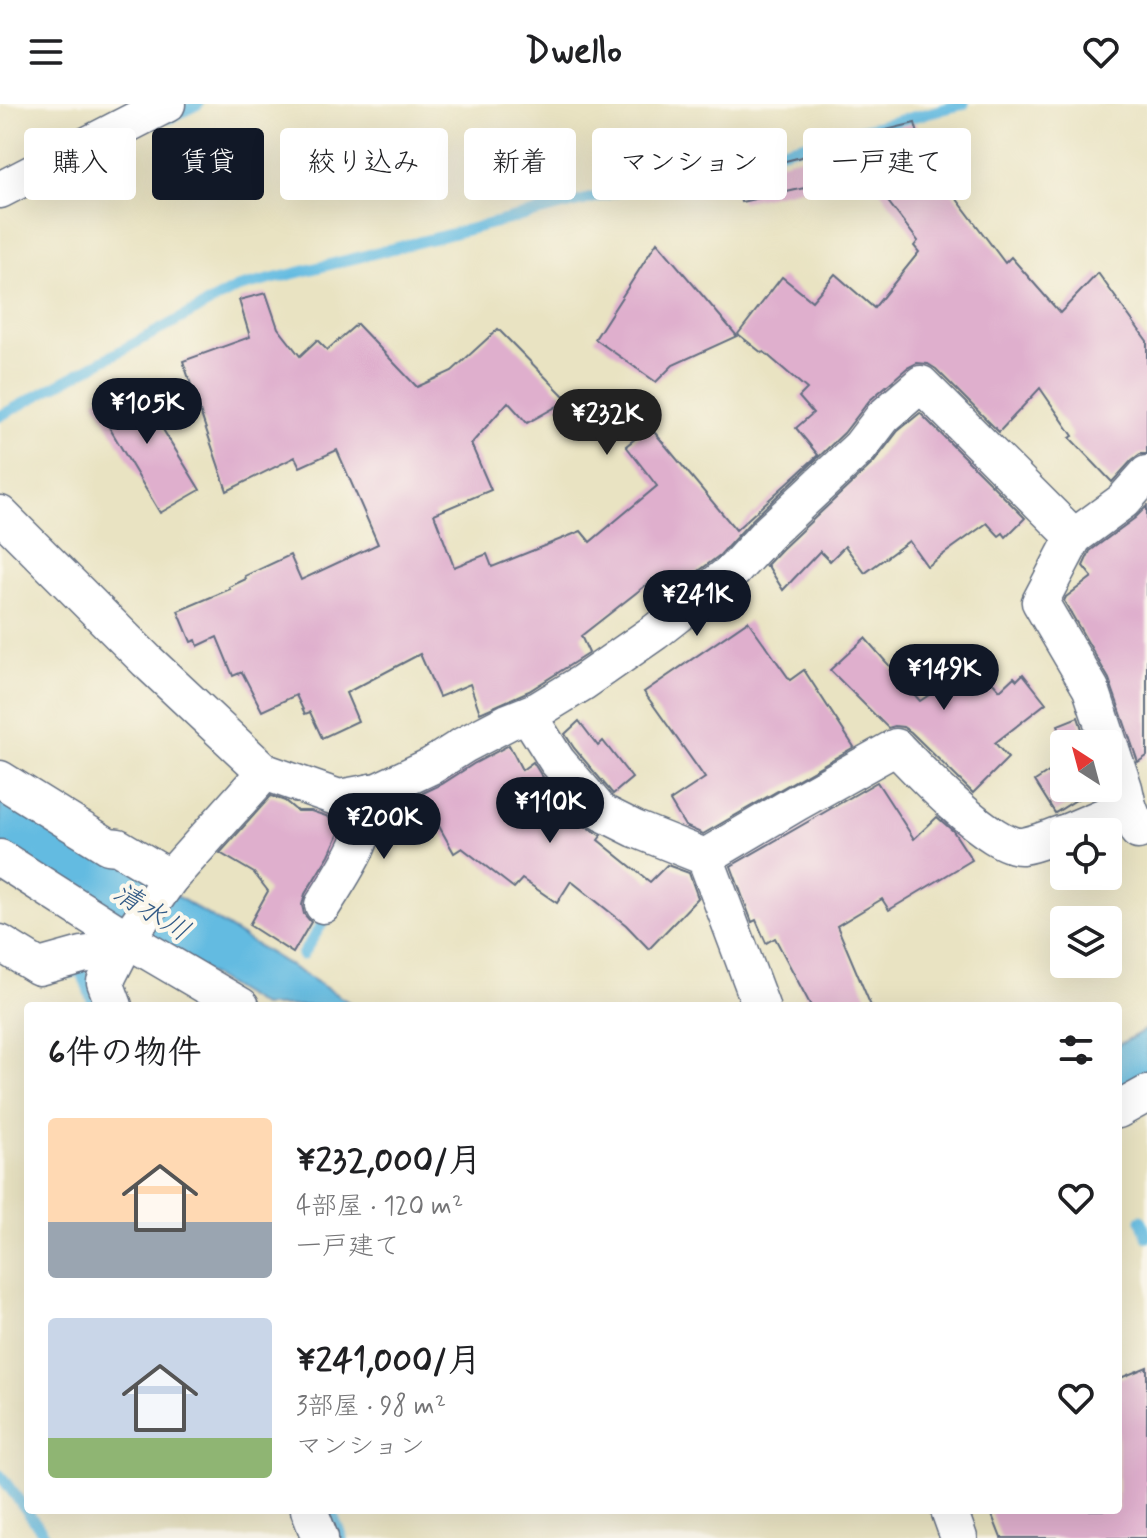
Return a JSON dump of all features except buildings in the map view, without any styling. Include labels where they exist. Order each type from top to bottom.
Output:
[{"type":"street","points":[[0,190],[167,104]]},
{"type":"street","points":[[0,514],[147,661],[265,772],[339,798],[378,791],[431,766],[464,745],[528,715],[594,675],[655,632],[734,570],[767,534],[860,447],[883,417],[921,384],[1074,537]]},
{"type":"street","points":[[1138,816],[1124,788],[1091,689],[1040,602],[1074,537],[1123,501],[1147,474]]},
{"type":"street","points":[[528,715],[557,761],[601,812],[705,857],[759,1002]]},
{"type":"street","points":[[705,857],[896,747],[941,793],[997,839],[1019,847],[1050,837]]},
{"type":"street","points":[[112,1002],[105,982],[124,944],[170,878],[265,772]]},
{"type":"street","points":[[0,779],[108,846],[118,847],[170,878]]},
{"type":"street","points":[[323,905],[353,858],[371,811],[371,792]]},
{"type":"street","points":[[0,858],[124,944],[233,1002]]},
{"type":"street","points":[[0,943],[39,967],[124,944]]},
{"type":"street","points":[[1122,1108],[1147,1094]]},
{"type":"street","points":[[311,1514],[320,1538]]},
{"type":"street","points":[[950,1514],[959,1538]]},
{"type":"water","name":"清水川","points":[[0,787],[349,1002],[255,1002],[0,846]]},
{"type":"water","points":[[1147,1029],[1147,1081],[1122,1094],[1122,1043]]},
{"type":"waterway","points":[[170,118],[198,104]]},
{"type":"waterway","points":[[0,416],[237,288],[964,104]]},
{"type":"waterway","points":[[302,955],[329,913]]},
{"type":"waterway","points":[[72,973],[81,970],[93,1002]]},
{"type":"waterway","points":[[1141,1220],[1147,1237]]},
{"type":"waterway","points":[[0,1475],[24,1507]]},
{"type":"waterway","points":[[29,1514],[47,1538]]},
{"type":"waterway","points":[[333,1514],[342,1538]]}]
